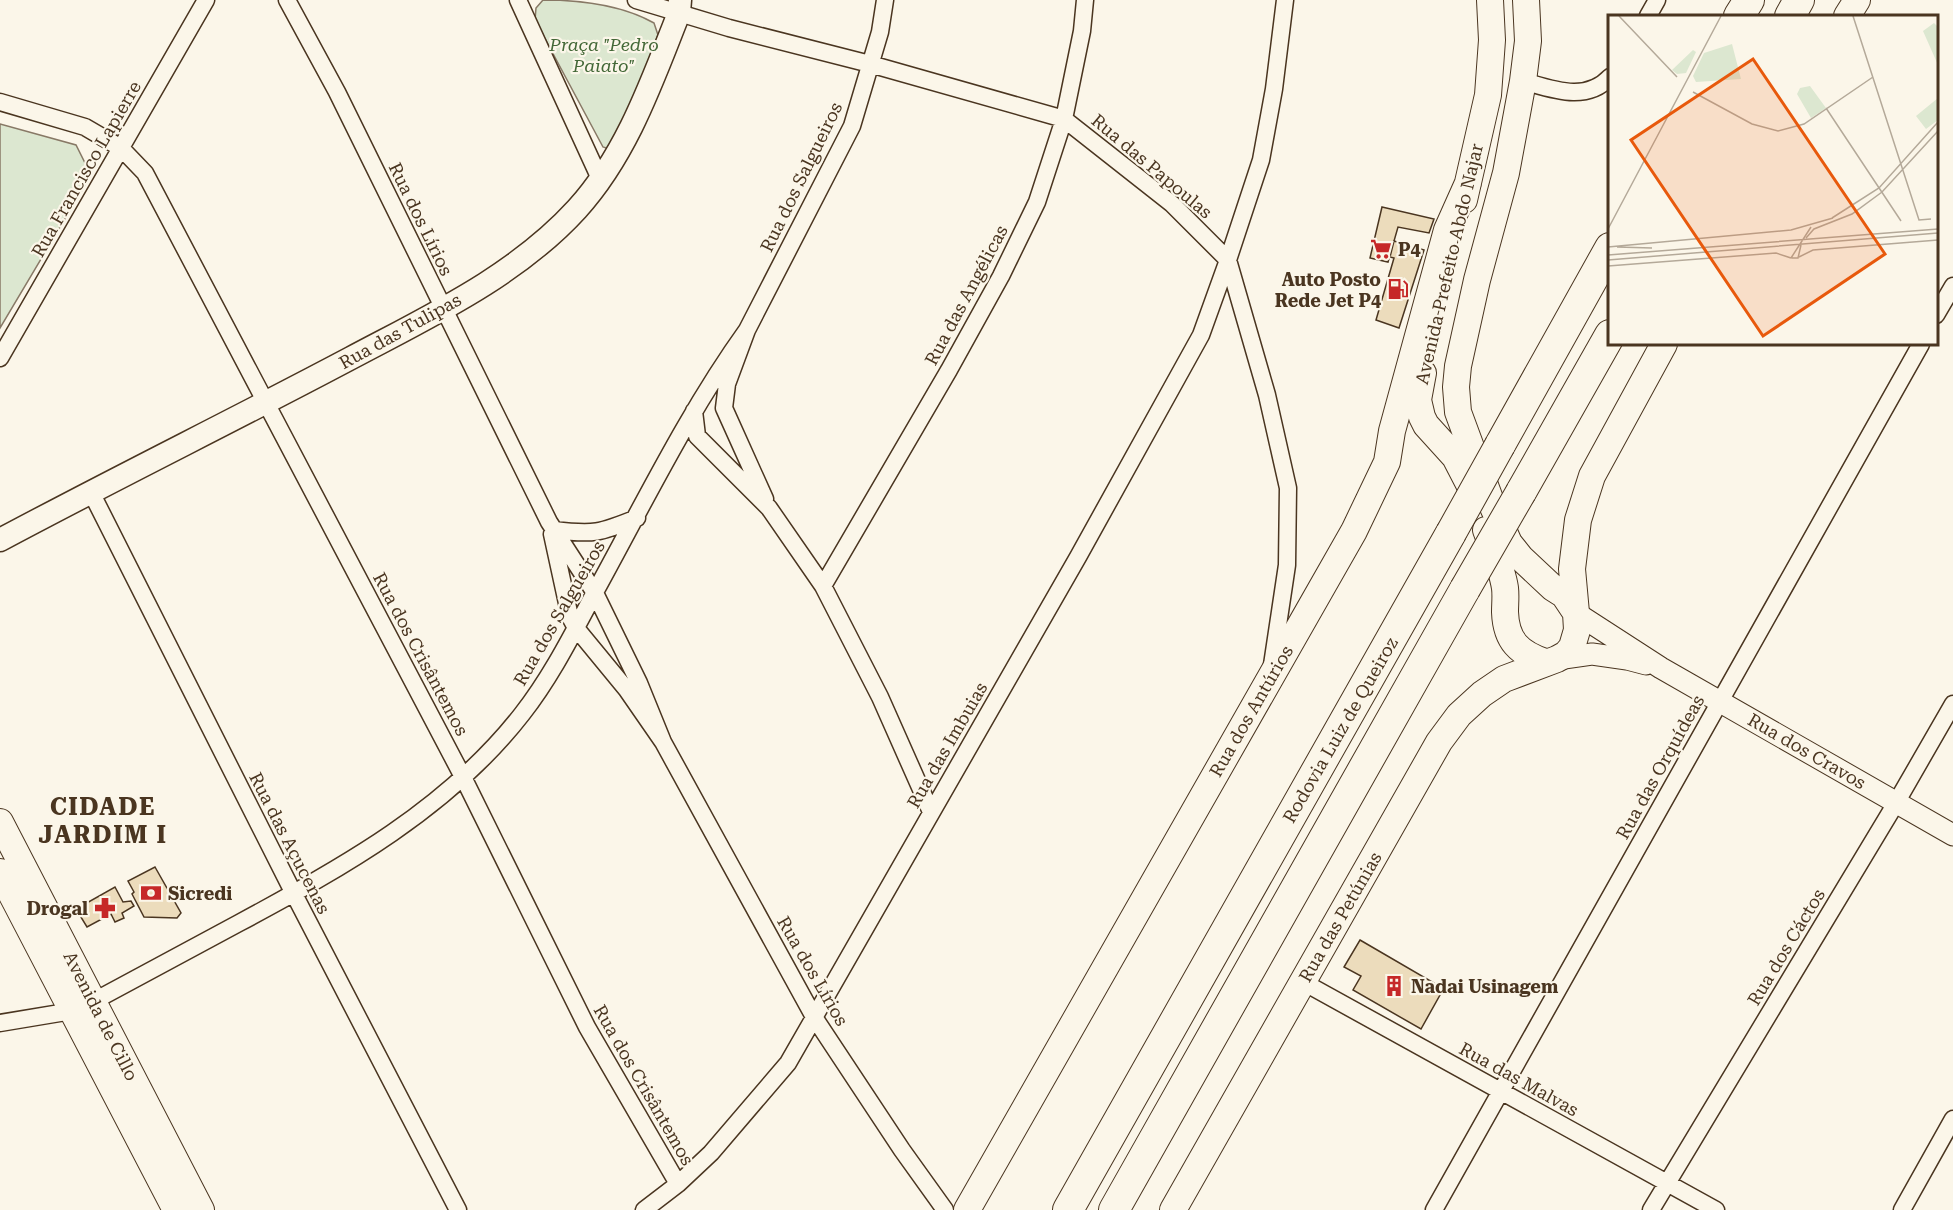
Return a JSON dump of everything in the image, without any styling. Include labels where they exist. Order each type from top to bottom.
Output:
[{"type":"highway","points":[[1737,15],[1744,0]]},
{"type":"highway","points":[[1738,15],[1749,0]]},
{"type":"highway","points":[[1791,15],[1799,0]]},
{"type":"highway","name":"Rodovia Luiz de Queiroz","points":[[1068,1210],[1452,533],[1608,252]]},
{"type":"highway","points":[[1114,1210],[1608,339]]},
{"type":"main road","name":"Avenida Prefeito Abdo Najar","points":[[1490,0],[1492,40],[1488,96],[1422,376],[1419,409],[1426,425],[1447,445],[1466,475],[1500,566],[1505,588],[1505,615],[1508,632],[1526,655],[1551,660]]},
{"type":"main road","name":"Avenida Prefeito Abdo Najar","points":[[1526,0],[1528,41],[1523,81],[1506,173],[1477,280],[1458,366],[1456,387],[1458,412],[1493,507],[1509,543],[1521,558],[1553,588],[1564,595],[1576,613]]},
{"type":"main road","points":[[1848,15],[1857,0]]},
{"type":"main road","name":"Rua das Tulipas","points":[[0,540],[267,403],[443,309],[540,246],[578,208],[612,162],[649,89],[680,6]]},
{"type":"main road","name":"Rua dos Antúrios","points":[[967,1210],[1354,531],[1387,462],[1447,230],[1468,183]]},
{"type":"main road","points":[[1551,660],[1572,647],[1576,630],[1572,569],[1578,520],[1592,476],[1663,345]]},
{"type":"main road","points":[[1401,403],[1408,389],[1422,376],[1436,375],[1450,387],[1458,412]]},
{"type":"main road","name":"Rua das Petúnias","points":[[1173,1210],[1439,741],[1459,715],[1482,694],[1504,679],[1551,660]]},
{"type":"main road","name":"Avenida de Cillo","points":[[0,822],[176,1210]]},
{"type":"main road","name":"Avenida de Cillo","points":[[0,872],[83,1006],[201,1210]]},
{"type":"street","name":"Rua Francisco Lapierre","points":[[0,358],[206,0]]},
{"type":"street","name":"Rua dos Lírios","points":[[287,0],[342,102],[552,526],[595,593],[639,683],[663,742]]},
{"type":"street","points":[[518,0],[600,179]]},
{"type":"street","name":"Rua das Papoulas","points":[[636,0],[680,6],[740,31],[870,64],[1064,119],[1172,204],[1228,260],[1268,395],[1288,488],[1287,565],[1271,675]]},
{"type":"street","name":"Rua dos Salgueiros","points":[[724,408],[727,384],[747,330],[852,126],[880,32],[885,0]]},
{"type":"street","name":"Rua das Angélicas","points":[[823,586],[949,370],[1001,276],[1037,202],[1064,119],[1082,32],[1085,0]]},
{"type":"street","name":"Rua das Imbuias","points":[[644,1210],[678,1184],[711,1153],[788,1063],[1078,557],[1201,335],[1228,260],[1265,141],[1283,31],[1285,0]]},
{"type":"street","points":[[1649,15],[1658,0]]},
{"type":"street","points":[[1523,81],[1560,91],[1578,93],[1602,85],[1608,79]]},
{"type":"street","name":"Rua dos Crisântemos","points":[[0,102],[85,127],[121,148],[145,173],[463,777],[587,1027],[678,1184]]},
{"type":"street","points":[[1938,310],[1953,286]]},
{"type":"street","points":[[1938,313],[1953,321]]},
{"type":"street","name":"Rua dos Salgueiros","points":[[0,1023],[83,1006],[294,894],[348,863],[408,821],[463,777],[497,744],[523,713],[555,665],[694,411],[747,330]]},
{"type":"street","name":"Rua das Orquídeas","points":[[1434,1210],[1920,345]]},
{"type":"street","points":[[769,508],[708,450],[697,436],[694,411],[724,408],[769,508],[823,586],[880,697],[931,812]]},
{"type":"street","name":"Rua das Açucenas","points":[[91,492],[294,894],[458,1210]]},
{"type":"street","name":"Rua dos Salgueiros","points":[[552,526],[585,534],[603,531],[637,518]]},
{"type":"street","name":"Rua dos Lírios","points":[[552,526],[570,617],[576,628],[627,690],[663,742],[814,1017],[902,1150],[945,1210]]},
{"type":"street","name":"Rua dos Cravos","points":[[1576,613],[1660,668],[1953,835]]},
{"type":"street","name":"Rua dos Cravos","points":[[1551,660],[1592,654],[1627,659],[1660,668]]},
{"type":"street","name":"Rua dos Cáctos","points":[[1651,1210],[1953,704]]},
{"type":"street","name":"Rua das Malvas","points":[[1303,982],[1716,1210]]},
{"type":"street","points":[[1902,1210],[1953,1119]]},
{"type":"green space","name":"Praça \"Pedro Paiato\"","points":[[543,0],[571,1],[615,8],[654,23],[658,35],[616,147],[612,150],[603,147],[535,20],[536,8]]},
{"type":"green space","points":[[0,124],[76,145],[91,175],[0,328]]},
{"type":"building","points":[[1382,207],[1434,219],[1429,233],[1398,227],[1388,262],[1370,258]]},
{"type":"building","name":"Auto Posto Rede Jet P4","points":[[1394,241],[1424,250],[1399,328],[1376,320],[1394,258],[1390,257]]},
{"type":"building","name":"Sicredi","points":[[155,867],[181,913],[177,918],[144,917],[132,894],[134,892],[128,881]]},
{"type":"building","name":"Drogal","points":[[115,887],[123,902],[131,901],[134,906],[122,913],[124,918],[115,922],[111,914],[87,927],[76,909]]},
{"type":"building","name":"Nadai Usinagem","points":[[1360,940],[1434,983],[1431,989],[1440,995],[1421,1029],[1353,990],[1361,976],[1344,967]]},
{"type":"place","name":"P4","points":[[1381,249]]},
{"type":"place","name":"Auto Posto Rede Jet P4","points":[[1398,289]]},
{"type":"place","name":"Sicredi","points":[[151,893]]},
{"type":"place","name":"Drogal","points":[[105,908]]},
{"type":"place","name":"Nadai Usinagem","points":[[1394,986]]},
{"type":"district","name":"CIDADE JARDIM I","points":[[103,821]]}]
